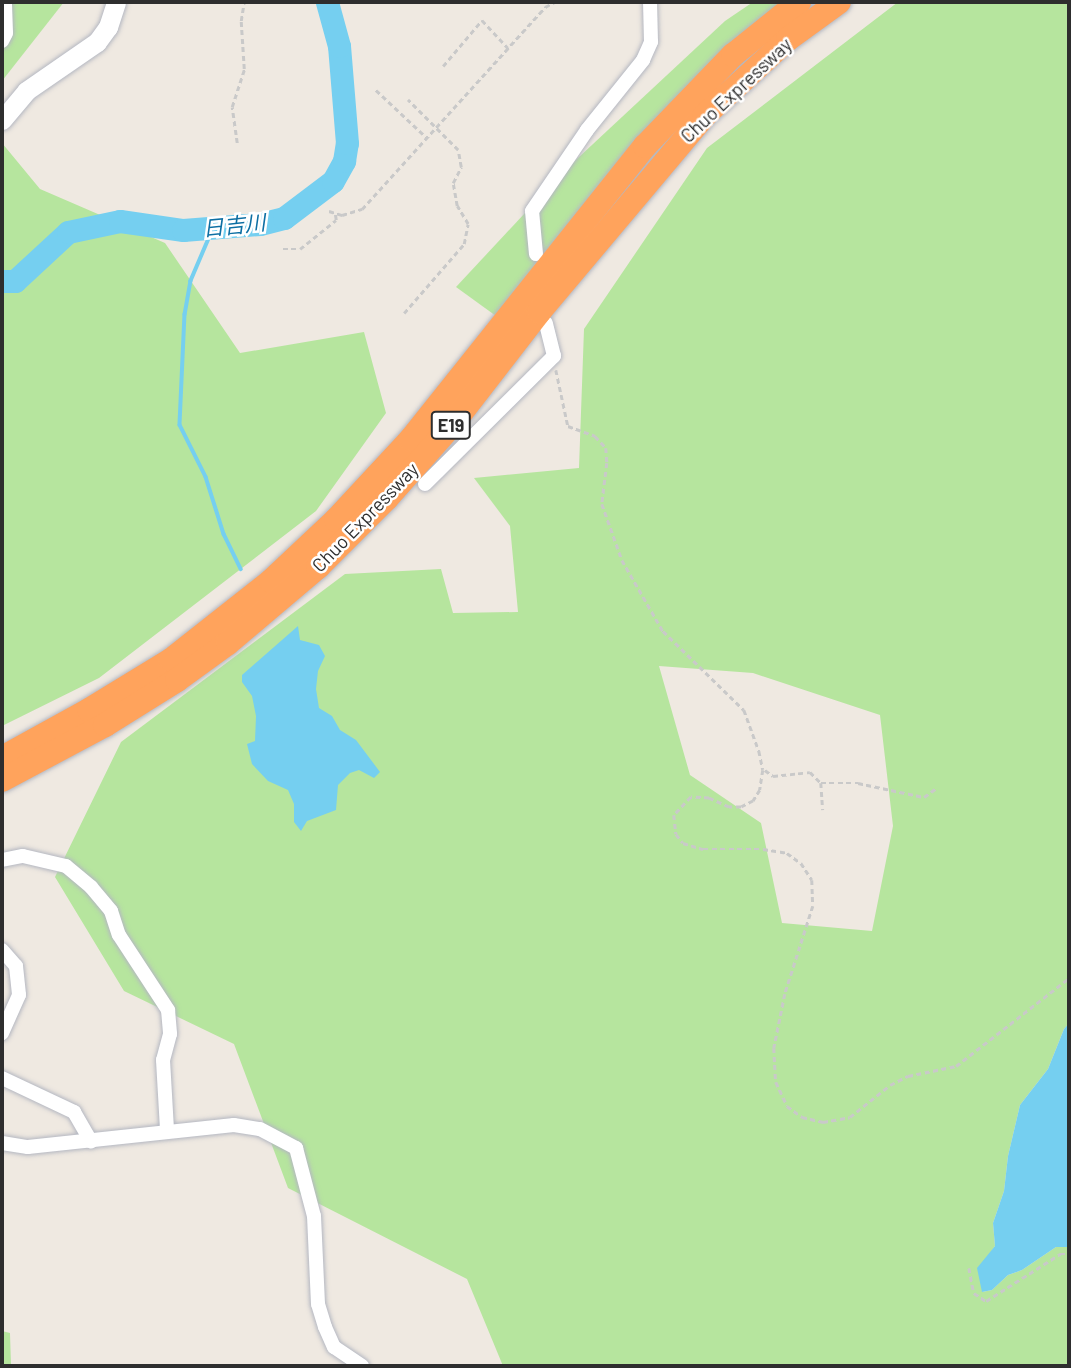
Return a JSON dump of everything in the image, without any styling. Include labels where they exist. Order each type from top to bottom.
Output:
[{"type":"highway","name":"Chuo Expressway","points":[[2,758],[89,710],[171,660],[271,581],[318,538],[411,439],[645,146],[733,55],[799,2]]},
{"type":"highway","name":"Chuo Expressway","points":[[2,780],[105,725],[177,680],[228,643],[318,567],[387,498],[450,426],[539,312],[704,116],[768,56],[839,2]]},
{"type":"main road","points":[[2,120],[26,91],[97,41],[108,27],[116,2]]},
{"type":"street","points":[[2,41],[6,33],[5,2]]},
{"type":"street","points":[[537,254],[532,211],[587,130],[643,60],[651,42],[650,2]]},
{"type":"street","points":[[425,484],[554,356],[546,323]]},
{"type":"street","points":[[2,860],[23,856],[66,866],[91,887],[111,911],[119,935],[168,1010],[170,1034],[163,1060],[167,1130]]},
{"type":"street","points":[[2,950],[16,966],[19,995],[2,1033]]},
{"type":"street","points":[[2,1078],[74,1112],[91,1142]]},
{"type":"street","points":[[2,1143],[28,1147],[91,1142],[167,1130],[234,1125],[260,1129],[296,1148],[314,1216],[318,1304],[321,1315],[334,1346],[362,1366]]},
{"type":"path","points":[[237,143],[232,107],[244,69],[241,21],[244,2]]},
{"type":"path","points":[[329,211],[342,215],[362,209],[545,7],[555,2]]},
{"type":"path","points":[[443,66],[482,20],[508,48]]},
{"type":"path","points":[[376,90],[426,137]]},
{"type":"path","points":[[404,313],[464,244],[468,224],[457,206],[453,183],[461,167],[458,149],[408,100]]},
{"type":"path","points":[[283,249],[300,249],[336,220],[335,213]]},
{"type":"path","points":[[554,356],[568,426],[595,436],[606,448],[602,504],[622,560],[663,631],[744,709],[763,769],[760,790],[746,805],[729,807],[709,798],[691,797],[674,815],[674,824],[683,843],[690,846],[787,853],[801,863],[812,880],[813,906],[785,994],[774,1048],[776,1082],[783,1099],[794,1112],[823,1122],[841,1121],[908,1076],[956,1066],[1069,978]]},
{"type":"path","points":[[763,769],[774,776],[810,772],[821,783],[823,810]]},
{"type":"path","points":[[821,783],[858,783],[924,797],[935,789]]},
{"type":"path","points":[[969,1268],[974,1293],[986,1301],[1060,1254],[1069,1254]]},
{"type":"green space","points":[[2,2],[64,2],[2,81]]},
{"type":"green space","points":[[753,2],[782,2],[496,316],[456,287],[564,171],[725,21]]},
{"type":"green space","points":[[898,2],[1069,2],[1069,1023],[1048,1069],[1020,1105],[1008,1156],[1004,1191],[993,1223],[995,1246],[982,1265],[982,1292],[992,1290],[1008,1275],[1022,1270],[1056,1247],[1069,1247],[1069,1366],[503,1366],[467,1279],[288,1188],[234,1044],[124,991],[55,877],[121,742],[345,574],[441,569],[453,613],[518,612],[510,526],[474,478],[579,468],[584,329],[707,148]],"holes":[[[659,666],[753,673],[880,715],[893,826],[872,931],[782,923],[761,823],[690,775]]]},
{"type":"green space","points":[[2,143],[40,189],[165,243],[240,353],[364,332],[386,413],[316,511],[99,678],[2,726]]},
{"type":"green space","points":[[2,1331],[10,1333],[11,1366],[2,1366]]},
{"type":"water","points":[[298,626],[300,640],[319,645],[325,656],[318,671],[316,689],[319,708],[332,716],[340,730],[356,740],[380,772],[374,778],[359,770],[350,773],[338,785],[336,810],[307,821],[301,831],[294,822],[294,804],[288,790],[268,781],[252,764],[247,744],[255,741],[256,716],[252,696],[242,682],[242,675]]},
{"type":"water","points":[[1069,1023],[1069,1247],[1056,1247],[1022,1270],[1008,1275],[992,1290],[982,1292],[977,1268],[995,1246],[993,1223],[1004,1191],[1008,1156],[1020,1105],[1048,1069]]},
{"type":"waterway","name":"日吉川","points":[[2,281],[15,281],[68,232],[120,221],[183,230],[260,224],[284,218],[333,181],[344,161],[347,143],[339,46],[327,2]]},
{"type":"waterway","points":[[214,227],[191,281],[185,314],[180,425],[206,477],[224,534],[241,569]]}]
